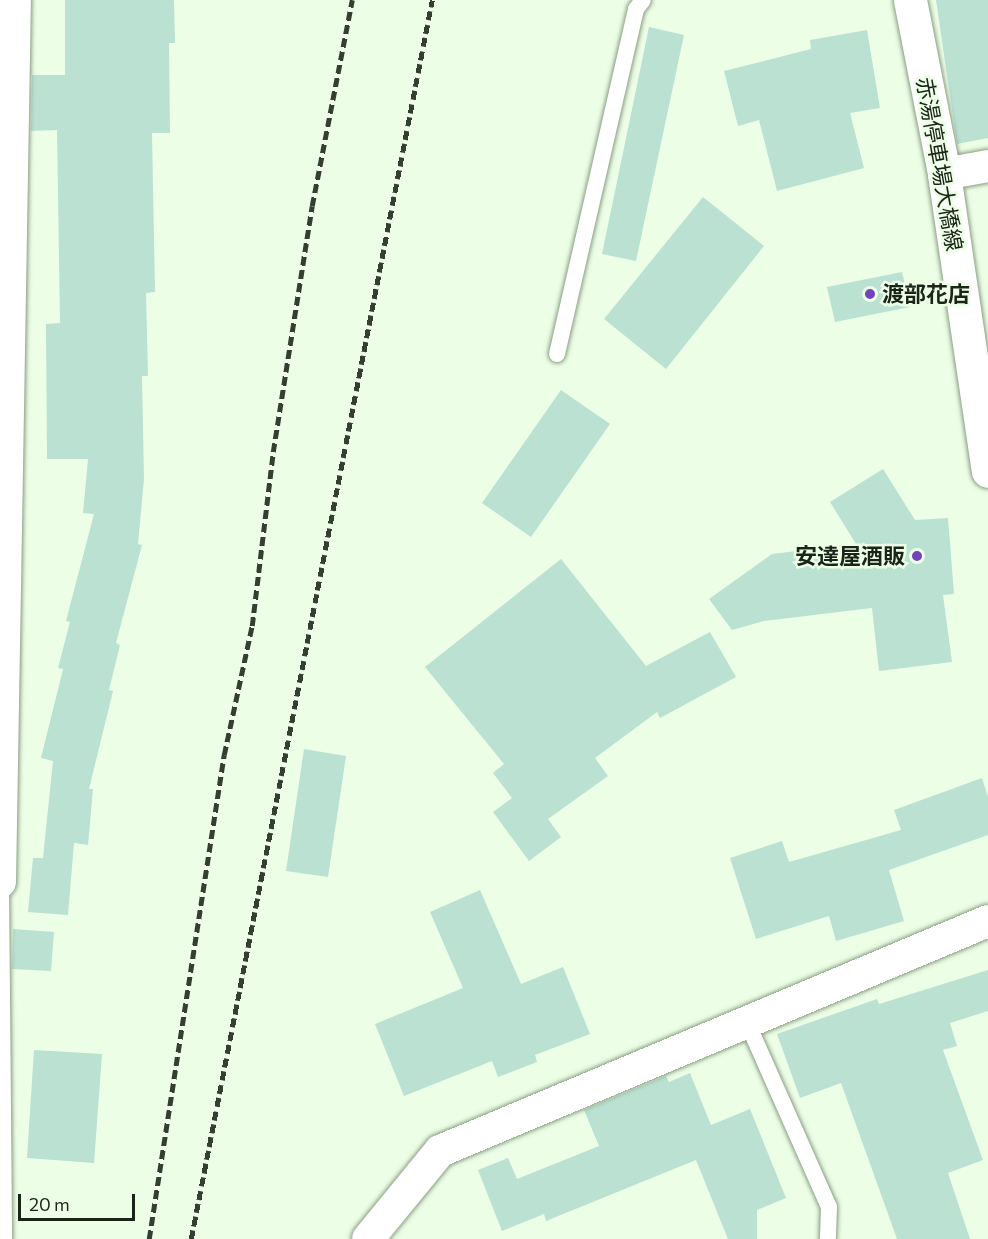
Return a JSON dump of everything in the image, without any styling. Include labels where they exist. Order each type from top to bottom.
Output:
[{"type":"main road","name":"赤湯停車場大橋線","points":[[910,0],[944,174],[988,471]]},
{"type":"street","points":[[0,882],[0,669],[6,208],[15,0]]},
{"type":"street","points":[[944,174],[988,166]]},
{"type":"street","points":[[368,1239],[440,1151],[988,921]]},
{"type":"lane","points":[[557,354],[636,9],[643,0]]},
{"type":"lane","points":[[0,882],[4,1239]]},
{"type":"lane","points":[[747,1022],[828,1207],[828,1239]]},
{"type":"building","points":[[65,0],[174,0],[175,43],[169,43],[170,133],[152,133],[155,292],[146,293],[148,376],[142,376],[144,479],[138,544],[142,545],[116,643],[120,645],[109,690],[113,691],[89,789],[93,789],[88,845],[74,843],[68,915],[28,912],[33,858],[43,858],[53,761],[41,758],[63,669],[58,668],[70,622],[66,621],[94,514],[83,513],[88,459],[47,459],[46,324],[60,323],[57,130],[31,131],[32,75],[65,75]]},
{"type":"building","points":[[936,0],[988,0],[988,138],[957,144]]},
{"type":"building","points":[[649,27],[684,35],[636,261],[602,254]]},
{"type":"building","points":[[867,30],[880,108],[850,113],[864,168],[777,191],[759,120],[738,126],[724,71],[811,49],[810,40]]},
{"type":"building","points":[[703,197],[764,246],[666,369],[604,319]]},
{"type":"building","points":[[902,272],[910,307],[835,322],[827,287]]},
{"type":"building","points":[[561,390],[610,424],[531,537],[482,503]]},
{"type":"building","points":[[883,469],[915,520],[948,518],[954,594],[943,595],[952,662],[879,671],[872,608],[764,621],[732,630],[709,599],[772,554],[856,544],[830,502]]},
{"type":"building","points":[[561,559],[646,666],[710,632],[736,677],[660,718],[657,712],[595,758],[608,776],[548,819],[561,837],[529,861],[493,812],[512,798],[493,773],[504,764],[425,667]]},
{"type":"building","points":[[304,749],[346,756],[328,877],[286,871]]},
{"type":"building","points":[[982,778],[988,797],[988,835],[889,870],[904,921],[836,941],[829,916],[756,939],[730,858],[782,841],[789,862],[901,830],[894,810]]},
{"type":"building","points":[[480,890],[521,984],[563,967],[590,1034],[535,1055],[537,1062],[498,1077],[492,1061],[404,1096],[375,1024],[463,988],[430,912]]},
{"type":"building","points":[[13,929],[54,932],[51,971],[12,969]]},
{"type":"building","points":[[988,970],[988,1011],[950,1023],[957,1046],[943,1050],[983,1160],[948,1173],[970,1239],[897,1239],[841,1083],[800,1098],[777,1034],[877,999],[879,1004]]},
{"type":"building","points":[[34,1050],[102,1054],[94,1163],[27,1158]]},
{"type":"building","points":[[690,1073],[711,1125],[750,1109],[786,1198],[757,1210],[757,1239],[728,1239],[696,1160],[546,1221],[544,1214],[502,1231],[478,1170],[508,1158],[517,1179],[599,1146],[584,1110],[666,1076],[669,1082]]},
{"type":"railway","points":[[149,1239],[224,755],[252,626],[273,452],[312,206],[352,0]]},
{"type":"railway","points":[[191,1239],[432,0]]},
{"type":"place","name":"渡部花店","points":[[870,294]]},
{"type":"place","name":"安達屋酒販","points":[[917,556]]}]
